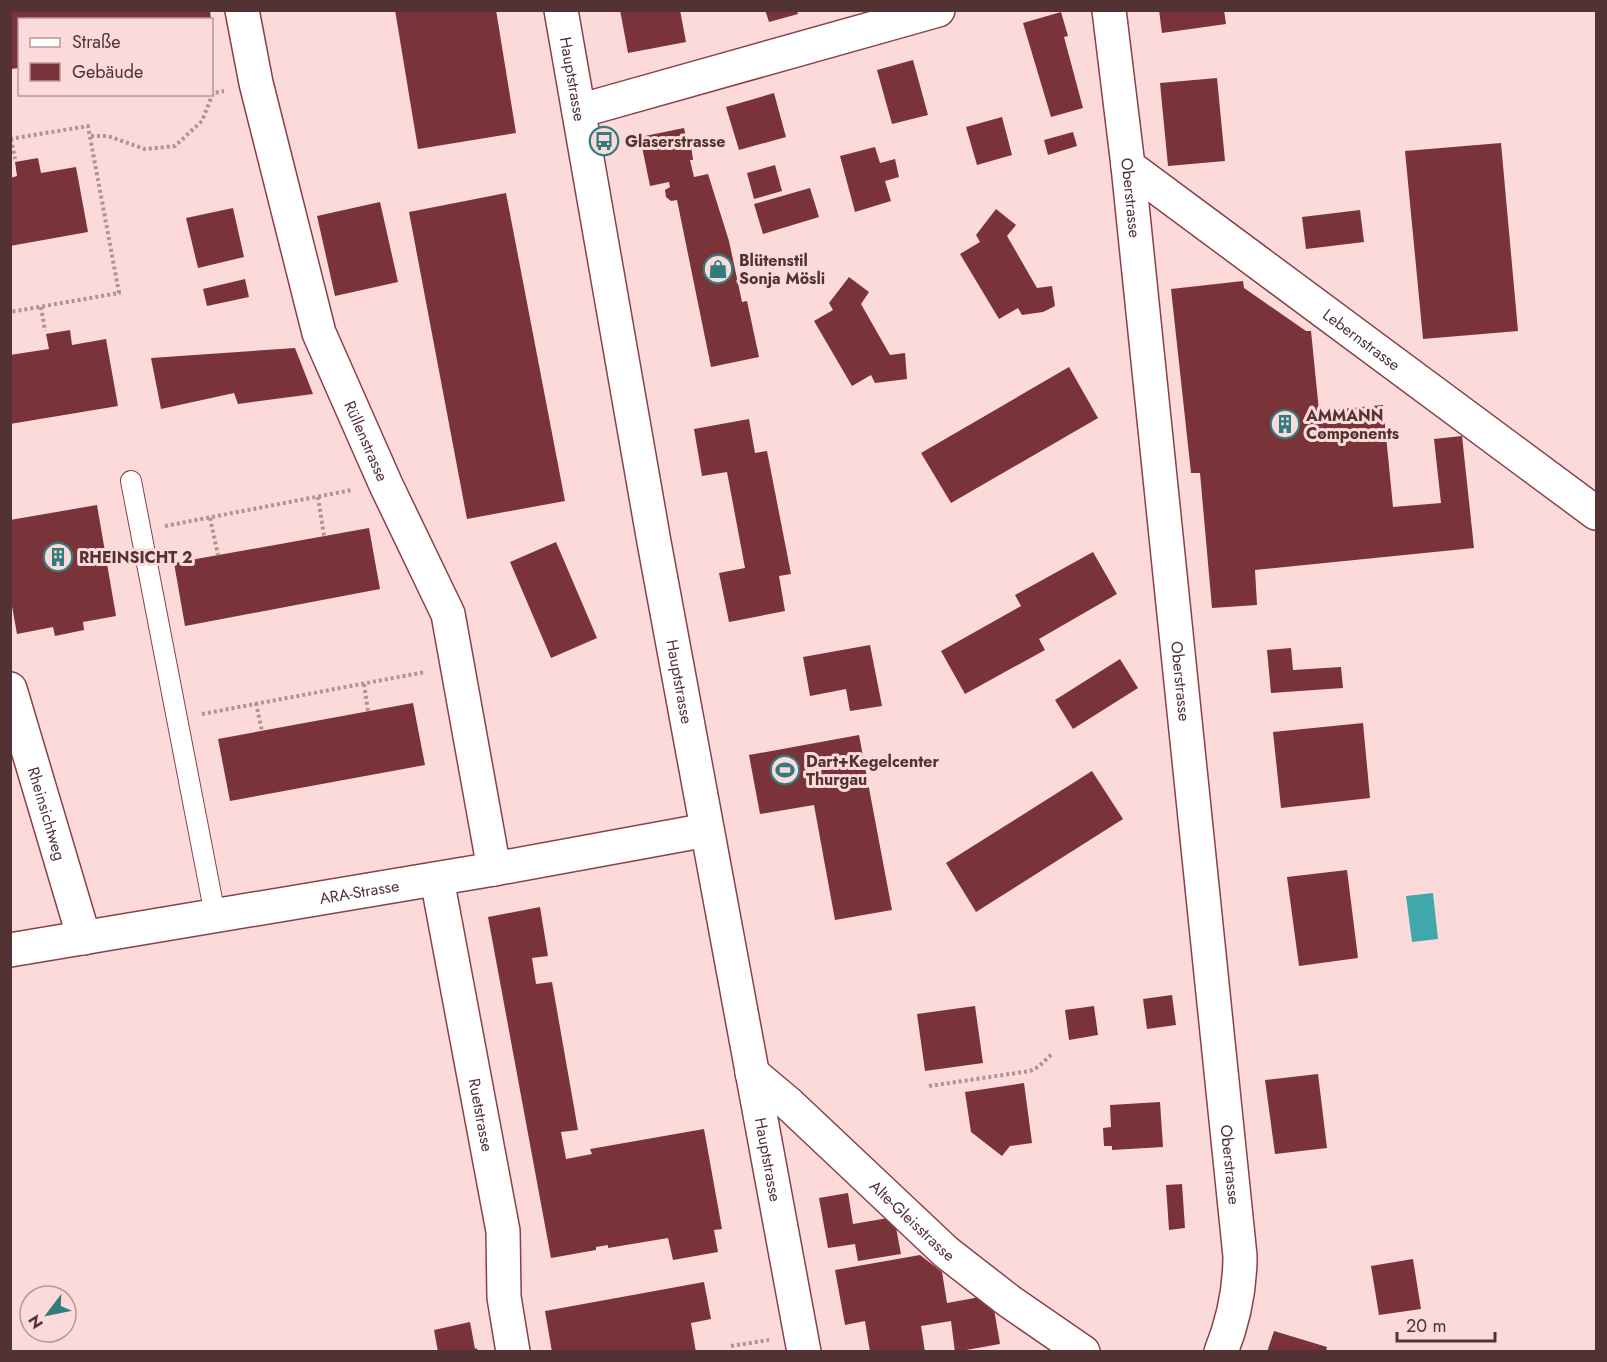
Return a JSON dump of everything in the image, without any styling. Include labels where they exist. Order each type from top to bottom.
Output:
[{"type":"street","name":"Rüllenstrasse","points":[[242,10],[256,83],[319,333],[386,485],[448,614],[494,869]]},
{"type":"street","name":"Hauptstrasse","points":[[561,10],[654,542],[752,1073],[790,1345]]},
{"type":"street","points":[[579,111],[938,10]]},
{"type":"street","name":"Oberstrasse","points":[[1109,10],[1128,166],[1240,1256],[1237,1297],[1221,1352]]},
{"type":"street","name":"Lebernstrasse","points":[[1128,166],[1596,513]]},
{"type":"street","name":"Rheinsichtweg","points":[[10,689],[84,938]]},
{"type":"street","name":"ARA-Strasse","points":[[10,950],[437,879],[707,830]]},
{"type":"street","name":"Ruetstrasse","points":[[437,879],[503,1231],[504,1297],[513,1352]]},
{"type":"street","name":"Alte-Gleisstrasse","points":[[752,1073],[789,1104],[945,1252],[1009,1301],[1083,1352]]},
{"type":"lane","points":[[130,481],[214,915]]},
{"type":"path","points":[[213,93],[256,83]]},
{"type":"path","points":[[91,136],[108,136],[145,148],[175,146],[202,121],[212,96]]},
{"type":"path","points":[[10,312],[119,293],[88,126],[11,139],[15,159]]},
{"type":"path","points":[[41,307],[45,331]]},
{"type":"path","points":[[184,522],[351,490]]},
{"type":"path","points":[[318,497],[324,536]]},
{"type":"path","points":[[210,518],[218,555]]},
{"type":"path","points":[[218,711],[412,674]]},
{"type":"path","points":[[364,684],[368,711]]},
{"type":"path","points":[[256,703],[262,730]]},
{"type":"path","points":[[929,1086],[1030,1071],[1052,1054]]},
{"type":"path","points":[[731,1346],[790,1345]]},
{"type":"water","points":[[1433,893],[1438,939],[1412,942],[1406,896]]},
{"type":"building","points":[[10,10],[210,10],[211,18],[18,18],[18,68],[10,69]]},
{"type":"building","points":[[395,10],[496,10],[516,133],[418,149]]},
{"type":"building","points":[[620,10],[680,10],[686,42],[628,53]]},
{"type":"building","points":[[765,10],[797,10],[798,14],[769,22]]},
{"type":"building","points":[[1159,10],[1224,10],[1226,24],[1162,33]]},
{"type":"building","points":[[1061,12],[1068,36],[1064,37],[1083,108],[1051,117],[1023,23]]},
{"type":"building","points":[[913,60],[928,115],[892,124],[877,70]]},
{"type":"building","points":[[1217,78],[1225,161],[1168,166],[1160,83]]},
{"type":"building","points":[[774,93],[786,137],[739,150],[726,107]]},
{"type":"building","points":[[1002,117],[1012,155],[977,165],[966,127]]},
{"type":"building","points":[[684,128],[688,146],[691,145],[693,160],[690,160],[694,177],[708,174],[729,241],[742,302],[747,301],[759,357],[711,367],[677,200],[671,201],[666,197],[665,190],[670,187],[669,182],[650,186],[640,137]]},
{"type":"building","points":[[1073,132],[1077,146],[1048,155],[1044,140]]},
{"type":"building","points":[[1501,143],[1518,331],[1423,339],[1405,151]]},
{"type":"building","points":[[875,147],[880,163],[895,159],[899,177],[885,181],[891,201],[855,212],[840,156]]},
{"type":"building","points":[[38,158],[41,173],[76,167],[88,232],[10,246],[10,178],[17,176],[15,162]]},
{"type":"building","points":[[775,165],[782,191],[754,199],[747,173]]},
{"type":"building","points":[[810,188],[819,217],[763,234],[754,204]]},
{"type":"building","points":[[506,193],[565,501],[467,519],[409,212]]},
{"type":"building","points":[[380,202],[398,282],[335,296],[317,216]]},
{"type":"building","points":[[233,208],[244,257],[198,268],[186,218]]},
{"type":"building","points":[[996,209],[1016,225],[1007,236],[1037,288],[1052,286],[1055,306],[1043,312],[1022,315],[1018,308],[999,319],[960,254],[980,242],[976,235]]},
{"type":"building","points":[[1360,210],[1364,242],[1306,249],[1302,217]]},
{"type":"building","points":[[849,277],[869,292],[861,304],[890,355],[905,353],[907,379],[875,383],[871,375],[852,386],[814,321],[833,310],[829,303]]},
{"type":"building","points":[[245,279],[249,297],[207,306],[203,289]]},
{"type":"building","name":"AMMANN Components","points":[[1243,281],[1244,288],[1306,331],[1311,331],[1319,411],[1383,405],[1393,507],[1441,503],[1434,439],[1462,436],[1474,548],[1255,570],[1257,605],[1212,608],[1200,473],[1191,473],[1171,289]]},
{"type":"building","points":[[70,330],[72,345],[106,339],[118,406],[10,424],[10,355],[49,349],[46,334]]},
{"type":"building","points":[[295,348],[313,394],[238,404],[234,393],[161,409],[151,358]]},
{"type":"building","points":[[1069,367],[1098,418],[951,503],[921,453]]},
{"type":"building","points":[[749,419],[755,453],[767,451],[791,574],[779,576],[785,611],[729,622],[719,573],[745,568],[727,472],[702,476],[694,429]]},
{"type":"building","name":"RHEINSICHT 2","points":[[97,505],[116,616],[83,622],[84,630],[55,636],[53,627],[17,634],[10,595],[10,520]]},
{"type":"building","points":[[369,528],[380,589],[185,626],[174,563]]},
{"type":"building","points":[[556,542],[597,638],[551,658],[510,562]]},
{"type":"building","points":[[1093,552],[1117,594],[1039,639],[1045,650],[965,694],[941,651],[1021,606],[1015,595]]},
{"type":"building","points":[[870,645],[882,706],[850,711],[846,689],[810,696],[803,657]]},
{"type":"building","points":[[1291,648],[1293,670],[1341,667],[1343,688],[1271,693],[1267,650]]},
{"type":"building","points":[[1120,659],[1138,688],[1073,729],[1055,700]]},
{"type":"building","points":[[413,703],[425,765],[230,801],[218,739]]},
{"type":"building","points":[[1363,723],[1370,798],[1281,808],[1273,732]]},
{"type":"building","points":[[859,735],[892,910],[835,920],[814,805],[760,814],[749,755]]},
{"type":"building","points":[[1092,771],[1123,819],[976,912],[946,863]]},
{"type":"building","points":[[1347,870],[1358,958],[1299,966],[1287,877]]},
{"type":"building","points":[[540,907],[548,956],[532,958],[536,984],[552,982],[578,1130],[561,1132],[566,1159],[592,1154],[590,1149],[704,1129],[722,1229],[714,1230],[718,1252],[673,1260],[668,1238],[608,1248],[608,1245],[596,1247],[596,1250],[551,1258],[488,917]]},
{"type":"building","points":[[1172,995],[1176,1025],[1147,1029],[1143,999]]},
{"type":"building","points":[[975,1006],[983,1063],[925,1071],[917,1014]]},
{"type":"building","points":[[1094,1006],[1098,1035],[1069,1040],[1065,1010]]},
{"type":"building","points":[[1318,1074],[1327,1148],[1275,1154],[1265,1080]]},
{"type":"building","points":[[1024,1083],[1032,1143],[1010,1146],[1002,1156],[971,1132],[965,1092]]},
{"type":"building","points":[[1160,1102],[1163,1147],[1112,1150],[1112,1146],[1104,1146],[1103,1128],[1111,1127],[1110,1105]]},
{"type":"building","points":[[1182,1184],[1185,1228],[1169,1230],[1166,1185]]},
{"type":"building","points":[[848,1193],[853,1224],[894,1217],[901,1254],[858,1261],[855,1244],[828,1248],[819,1198]]},
{"type":"building","points":[[920,1255],[942,1272],[947,1303],[980,1297],[994,1309],[1000,1344],[955,1352],[951,1321],[921,1326],[925,1352],[870,1352],[865,1321],[845,1325],[835,1270]]},
{"type":"building","points":[[1413,1259],[1421,1309],[1379,1315],[1371,1266]]},
{"type":"building","points":[[704,1282],[711,1319],[691,1323],[696,1352],[552,1352],[545,1311]]},
{"type":"building","points":[[470,1322],[475,1349],[477,1348],[478,1352],[438,1352],[434,1330]]},
{"type":"building","points":[[1274,1331],[1327,1347],[1326,1352],[1267,1352]]},
{"type":"place","name":"Glaserstrasse","points":[[604,141]]},
{"type":"place","name":"Blütenstil Sonja Mösli","points":[[718,269]]},
{"type":"place","name":"AMMANN Components","points":[[1285,424]]},
{"type":"place","name":"RHEINSICHT 2","points":[[58,557]]},
{"type":"place","name":"Dart+Kegelcenter Thurgau","points":[[785,770]]}]
